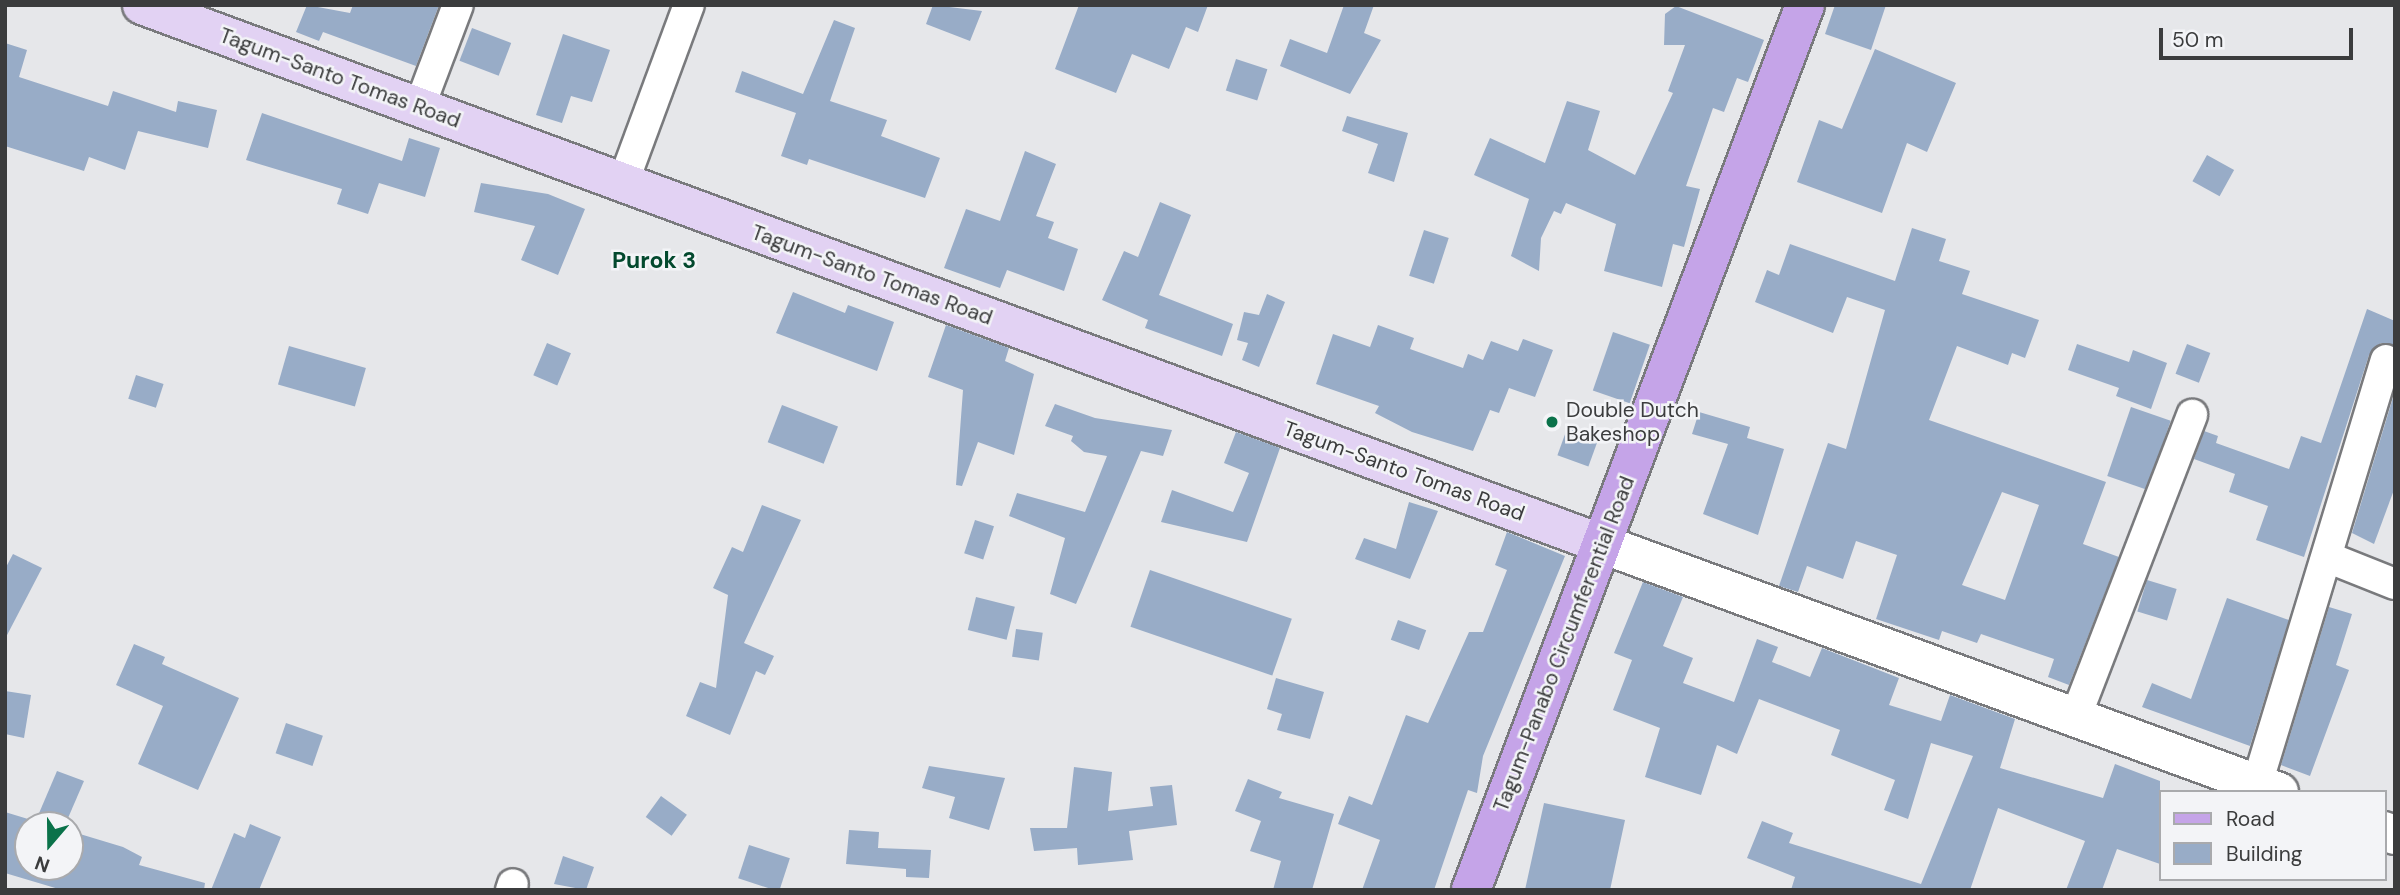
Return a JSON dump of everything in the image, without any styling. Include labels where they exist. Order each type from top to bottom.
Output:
[{"type":"main road","name":"Tagum-Santo Tomas Road","points":[[142,5],[1602,544]]},
{"type":"main road","name":"Tagum-Panabo Circumferential Road","points":[[1471,890],[1805,5]]},
{"type":"street","points":[[419,108],[458,5]]},
{"type":"street","points":[[623,183],[689,5]]},
{"type":"street","points":[[1602,544],[2268,788],[2327,557],[2386,360]]},
{"type":"street","points":[[2077,716],[2192,415]]},
{"type":"street","points":[[2327,557],[2395,584]]},
{"type":"building","points":[[307,5],[350,13],[353,5],[439,5],[416,66],[323,32],[319,41],[296,32]]},
{"type":"building","points":[[933,5],[982,11],[970,41],[926,24]]},
{"type":"building","points":[[1079,5],[1208,5],[1198,32],[1186,27],[1169,69],[1132,54],[1116,93],[1055,69]]},
{"type":"building","points":[[1344,5],[1374,5],[1364,33],[1381,40],[1350,94],[1280,66],[1290,39],[1327,53]]},
{"type":"building","points":[[1835,5],[1886,5],[1871,50],[1825,34]]},
{"type":"building","points":[[1676,6],[1764,40],[1748,82],[1737,78],[1724,112],[1713,108],[1686,186],[1700,189],[1684,247],[1673,244],[1662,287],[1604,271],[1616,224],[1566,203],[1561,214],[1554,211],[1541,238],[1539,271],[1511,256],[1529,199],[1474,175],[1490,138],[1545,163],[1567,101],[1600,111],[1588,150],[1635,175],[1673,93],[1668,91],[1685,45],[1664,45],[1665,14]]},
{"type":"building","points":[[834,20],[855,28],[830,101],[887,120],[881,136],[940,158],[925,198],[809,159],[807,165],[781,156],[796,113],[735,92],[742,71],[803,94]]},
{"type":"building","points":[[472,28],[511,43],[499,76],[459,61]]},
{"type":"building","points":[[563,34],[610,50],[592,102],[571,96],[562,123],[536,115]]},
{"type":"building","points":[[5,43],[27,50],[19,77],[108,106],[113,91],[176,112],[178,101],[217,110],[208,148],[138,131],[125,170],[89,157],[84,171],[5,146]]},
{"type":"building","points":[[1875,49],[1956,83],[1927,152],[1907,143],[1882,213],[1797,182],[1819,120],[1842,129]]},
{"type":"building","points":[[1236,59],[1267,69],[1257,101],[1226,90]]},
{"type":"building","points":[[262,113],[402,161],[409,138],[440,148],[425,197],[379,183],[368,214],[337,204],[342,189],[246,160]]},
{"type":"building","points":[[1347,116],[1408,133],[1394,182],[1368,173],[1378,144],[1342,131]]},
{"type":"building","points":[[1025,151],[1056,164],[1036,216],[1054,222],[1048,238],[1078,249],[1064,291],[1007,270],[1000,288],[944,268],[966,209],[1000,221]]},
{"type":"building","points":[[2207,155],[2234,170],[2220,196],[2192,181]]},
{"type":"building","points":[[481,183],[548,194],[585,209],[558,275],[521,260],[535,226],[474,212]]},
{"type":"building","points":[[1160,202],[1191,215],[1159,295],[1233,324],[1222,356],[1145,328],[1148,320],[1102,300],[1124,251],[1138,257]]},
{"type":"building","points":[[1912,228],[1946,239],[1939,261],[1970,271],[1962,294],[2039,320],[2025,358],[2012,353],[2008,365],[1957,346],[1929,420],[2106,482],[2083,544],[2119,557],[2069,685],[2048,677],[2054,659],[1981,634],[1977,643],[1942,631],[1939,640],[1876,619],[1897,555],[1856,541],[1843,579],[1807,566],[1798,592],[1779,586],[1828,443],[1846,449],[1885,310],[1847,297],[1833,333],[1755,302],[1767,270],[1779,275],[1790,244],[1895,281]],"holes":[[[2002,492],[2039,505],[2005,600],[1962,585]]]},
{"type":"building","points":[[1424,230],[1449,238],[1434,284],[1409,276]]},
{"type":"building","points":[[793,292],[845,313],[848,305],[894,322],[877,371],[776,333]]},
{"type":"building","points":[[1267,294],[1285,302],[1259,367],[1242,360],[1248,343],[1237,340],[1244,312],[1259,315]]},
{"type":"building","points":[[2367,309],[2395,321],[2395,345],[2381,343],[2369,355],[2304,557],[2256,540],[2268,506],[2229,492],[2235,474],[2194,459],[2204,431],[2218,436],[2216,443],[2289,469],[2301,436],[2321,443]]},
{"type":"building","points":[[946,325],[1009,348],[1005,361],[1034,374],[1014,455],[978,442],[962,486],[956,485],[963,390],[928,377]]},
{"type":"building","points":[[1378,325],[1414,338],[1410,349],[1463,368],[1468,354],[1483,360],[1491,341],[1518,351],[1523,339],[1553,350],[1535,397],[1509,388],[1499,413],[1490,410],[1473,451],[1412,432],[1375,413],[1379,406],[1316,384],[1333,334],[1370,347]]},
{"type":"building","points":[[1613,332],[1650,345],[1630,403],[1593,391]]},
{"type":"building","points":[[547,343],[571,353],[557,385],[533,375]]},
{"type":"building","points":[[2077,344],[2129,362],[2133,350],[2167,363],[2151,409],[2116,396],[2119,388],[2068,370]]},
{"type":"building","points":[[2187,344],[2210,353],[2199,383],[2176,374]]},
{"type":"building","points":[[289,346],[366,368],[355,407],[278,384]]},
{"type":"building","points":[[136,375],[164,384],[156,408],[128,399]]},
{"type":"building","points":[[2395,391],[2395,487],[2374,544],[2352,533]]},
{"type":"building","points":[[1055,404],[1095,418],[1172,430],[1163,456],[1141,451],[1076,604],[1050,594],[1065,538],[1009,516],[1017,493],[1085,512],[1107,456],[1084,452],[1071,441],[1073,436],[1045,426]]},
{"type":"building","points":[[782,405],[838,427],[824,464],[768,442]]},
{"type":"building","points":[[2131,407],[2171,421],[2147,490],[2107,476]]},
{"type":"building","points":[[1699,412],[1750,427],[1747,438],[1784,449],[1758,535],[1703,514],[1728,444],[1692,434]]},
{"type":"building","points":[[1568,426],[1599,437],[1588,466],[1557,455]]},
{"type":"building","points":[[1236,432],[1280,448],[1247,542],[1161,522],[1172,490],[1233,512],[1249,473],[1224,463]]},
{"type":"building","points":[[1409,502],[1438,511],[1410,579],[1355,559],[1364,538],[1396,549]]},
{"type":"building","points":[[762,505],[801,520],[744,643],[774,656],[765,675],[756,671],[730,735],[686,716],[700,682],[716,688],[728,595],[713,588],[732,547],[743,552]]},
{"type":"building","points":[[975,520],[994,526],[983,559],[964,553]]},
{"type":"building","points":[[1507,532],[1565,556],[1483,756],[1477,793],[1468,790],[1434,890],[1362,890],[1380,840],[1338,824],[1349,796],[1372,805],[1406,715],[1428,723],[1469,632],[1483,632],[1507,570],[1495,565]]},
{"type":"building","points":[[13,554],[42,568],[5,639],[5,569]]},
{"type":"building","points":[[1150,570],[1292,619],[1272,676],[1130,627]]},
{"type":"building","points":[[2147,580],[2177,589],[2167,621],[2137,612]]},
{"type":"building","points":[[1643,582],[1683,597],[1663,646],[1693,658],[1683,683],[1734,702],[1757,639],[1778,647],[1772,662],[1810,677],[1822,648],[1899,678],[1889,705],[1941,721],[1950,695],[2015,719],[2000,768],[2103,798],[2115,764],[2160,781],[2158,863],[2117,849],[2102,890],[2066,890],[2085,841],[1998,808],[1970,890],[1791,890],[1795,877],[1747,858],[1762,821],[1793,833],[1789,843],[1921,884],[1973,756],[1931,743],[1908,819],[1884,810],[1895,780],[1831,755],[1840,730],[1759,699],[1737,754],[1717,745],[1701,795],[1645,777],[1660,728],[1613,710],[1632,660],[1614,653]]},
{"type":"building","points":[[976,597],[1015,607],[1007,640],[968,630]]},
{"type":"building","points":[[2227,598],[2289,620],[2250,746],[2142,707],[2152,683],[2191,699]]},
{"type":"building","points":[[2329,607],[2352,614],[2336,665],[2349,670],[2310,776],[2281,765]]},
{"type":"building","points":[[1398,620],[1426,630],[1419,650],[1391,640]]},
{"type":"building","points":[[1016,629],[1043,633],[1039,660],[1012,657]]},
{"type":"building","points":[[134,644],[165,657],[162,664],[239,698],[198,790],[138,764],[163,706],[116,685]]},
{"type":"building","points":[[1276,678],[1324,692],[1310,739],[1277,730],[1282,714],[1267,709]]},
{"type":"building","points":[[5,691],[31,695],[24,738],[5,734]]},
{"type":"building","points":[[286,723],[323,736],[312,766],[276,753]]},
{"type":"building","points":[[929,766],[1005,778],[989,830],[949,818],[955,797],[922,788]]},
{"type":"building","points":[[1074,767],[1112,772],[1108,811],[1153,806],[1150,787],[1172,785],[1177,825],[1129,831],[1133,860],[1078,865],[1077,848],[1034,851],[1030,828],[1067,828]]},
{"type":"building","points":[[57,771],[84,781],[71,811],[40,811]]},
{"type":"building","points":[[1248,779],[1282,792],[1279,798],[1334,814],[1312,890],[1273,890],[1281,861],[1250,851],[1261,821],[1235,811]]},
{"type":"building","points":[[661,796],[687,815],[672,836],[646,817]]},
{"type":"building","points":[[1544,803],[1625,820],[1610,890],[1525,890]]},
{"type":"building","points":[[5,812],[14,815],[14,876],[5,873]]},
{"type":"building","points":[[250,824],[281,837],[259,890],[211,890],[234,833],[245,838]]},
{"type":"building","points":[[849,830],[879,832],[878,848],[931,850],[929,878],[906,877],[906,869],[846,864]]},
{"type":"building","points":[[84,835],[123,847],[142,857],[139,865],[205,883],[204,890],[62,890],[32,881],[84,881]]},
{"type":"building","points":[[749,845],[790,858],[780,890],[738,878]]},
{"type":"building","points":[[563,856],[594,867],[586,890],[554,884]]},
{"type":"place","name":"Double Dutch Bakeshop","points":[[1552,422]]},
{"type":"district","name":"Purok 3","points":[[654,260]]}]
